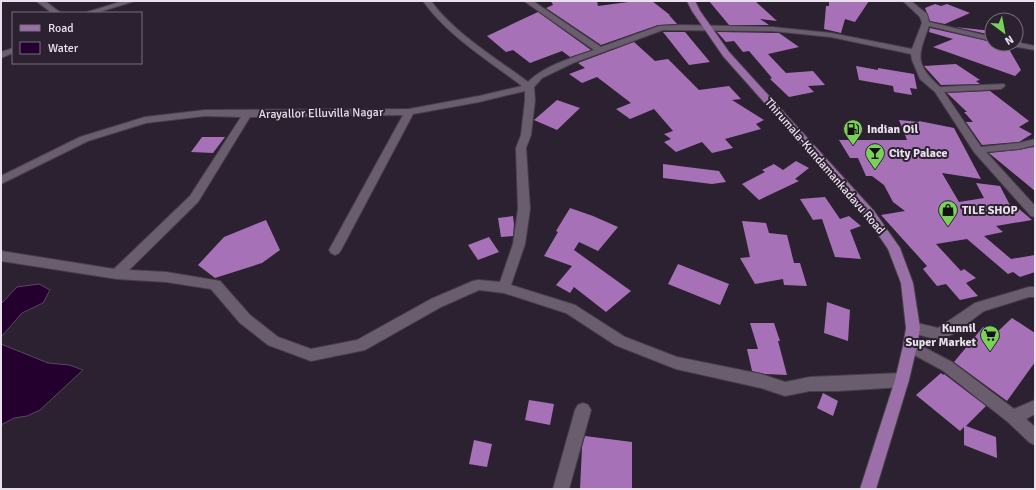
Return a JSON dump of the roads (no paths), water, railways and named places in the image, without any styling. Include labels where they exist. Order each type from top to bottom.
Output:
[{"type":"main road","name":"Thirumala-Kundamankadavu Road","points":[[691,1],[696,11],[726,54],[870,214],[894,248],[907,283],[913,328],[910,346],[902,380],[868,489]]},
{"type":"street","points":[[40,1],[56,12]]},
{"type":"street","points":[[92,12],[131,1]]},
{"type":"street","points":[[528,1],[601,52]]},
{"type":"street","points":[[907,1],[924,16],[926,23],[915,52],[916,60],[923,77],[938,90],[978,150],[1035,213]]},
{"type":"street","points":[[431,2],[438,16],[450,27],[528,87],[530,100],[529,114],[526,135],[521,148],[524,209],[519,244],[504,288]]},
{"type":"street","points":[[926,23],[984,37]]},
{"type":"street","name":"Arayallor Elluvilla Nagar","points":[[117,274],[194,199],[247,114],[409,112],[528,87],[539,76],[570,61],[601,52],[650,31],[681,26],[772,29],[831,35],[915,52]]},
{"type":"street","points":[[1032,48],[1035,56]]},
{"type":"street","points":[[1,55],[12,50]]},
{"type":"street","points":[[938,90],[1001,86]]},
{"type":"street","points":[[335,250],[409,112]]},
{"type":"street","points":[[1,180],[84,139],[145,120],[205,113],[247,114]]},
{"type":"street","points":[[978,150],[1019,146],[1035,142]]},
{"type":"street","points":[[1,256],[117,274],[166,277],[215,285],[245,320],[273,341],[311,355],[360,346],[436,303],[478,285],[504,288],[570,309],[620,341],[676,363],[761,382],[785,389],[810,384],[838,384],[902,380]]},
{"type":"street","points":[[913,328],[939,334],[948,330],[980,308],[1029,292],[1035,292]]},
{"type":"street","points":[[910,346],[947,366],[1035,436]]},
{"type":"street","points":[[1013,417],[1035,407]]},
{"type":"street","points":[[561,489],[583,410]]},
{"type":"water","points":[[39,284],[50,290],[43,303],[22,313],[1,337],[1,304],[17,287]]},
{"type":"water","points":[[1,344],[48,363],[69,365],[83,370],[40,410],[27,416],[14,418],[1,425]]},
{"type":"place","name":"Indian Oil","points":[[853,146]]},
{"type":"place","name":"City Palace","points":[[875,170]]},
{"type":"place","name":"TILE SHOP","points":[[948,227]]},
{"type":"place","name":"Kunnil Super Market","points":[[990,352]]}]
